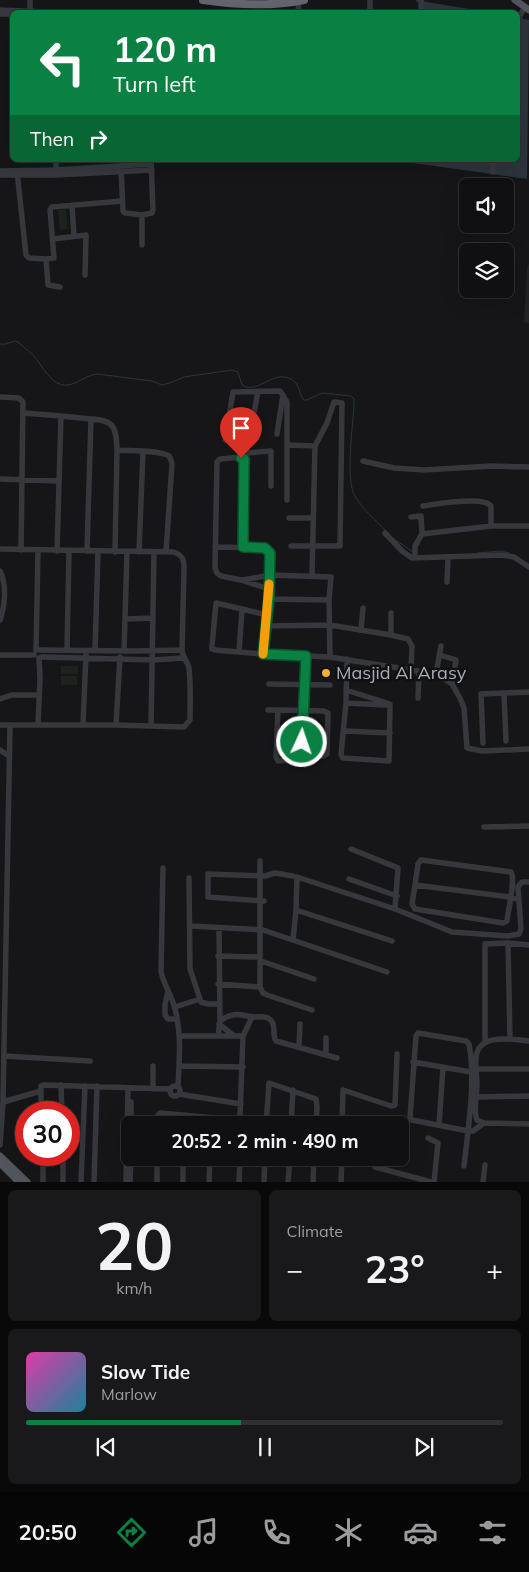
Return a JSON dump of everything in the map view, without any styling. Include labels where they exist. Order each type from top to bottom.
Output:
[{"type":"highway","points":[[203,0],[244,5],[302,1]]},
{"type":"main road","points":[[515,0],[527,9]]},
{"type":"main road","points":[[0,1156],[27,1182]]},
{"type":"main road","points":[[0,1163],[18,1182]]},
{"type":"street","points":[[56,162],[56,172]]},
{"type":"street","points":[[492,172],[493,162]]},
{"type":"street","points":[[0,176],[17,173],[121,169],[151,165],[152,213],[142,215],[125,214],[122,201],[121,169]]},
{"type":"street","points":[[0,170],[17,173]]},
{"type":"street","points":[[17,173],[26,255],[29,258],[54,258],[50,208],[53,206],[122,201]]},
{"type":"street","points":[[72,205],[74,236]]},
{"type":"street","points":[[142,215],[142,245]]},
{"type":"street","points":[[53,239],[84,235],[86,237],[85,275]]},
{"type":"street","points":[[46,259],[48,285],[60,286]]},
{"type":"street","points":[[225,440],[233,392],[280,391],[287,402],[287,500]]},
{"type":"street","points":[[249,437],[258,392]]},
{"type":"street","points":[[277,434],[284,395]]},
{"type":"street","points":[[0,397],[17,397],[22,399],[24,413],[22,550]]},
{"type":"street","points":[[291,546],[312,546],[340,546],[342,403],[334,402],[327,423],[315,446],[312,546],[312,576]]},
{"type":"street","points":[[24,413],[104,420],[112,424],[116,432],[117,450],[115,552]]},
{"type":"street","points":[[57,551],[61,416]]},
{"type":"street","points":[[87,551],[91,419]]},
{"type":"street","points":[[288,445],[315,446]]},
{"type":"street","points":[[117,450],[166,455],[172,464],[166,552]]},
{"type":"street","points":[[243,547],[243,458],[245,453],[271,451],[271,486]]},
{"type":"street","points":[[139,552],[143,452]]},
{"type":"street","points":[[243,458],[221,459],[218,461],[215,568],[221,576],[269,589]]},
{"type":"street","points":[[362,461],[394,468],[424,470],[478,466],[529,467]]},
{"type":"street","points":[[0,479],[59,481]]},
{"type":"street","points":[[423,506],[466,501],[486,502],[492,508],[491,526]]},
{"type":"street","points":[[411,517],[421,516],[422,534],[415,546],[415,557]]},
{"type":"street","points":[[289,518],[313,518]]},
{"type":"street","points":[[422,534],[491,526],[529,526]]},
{"type":"street","points":[[385,534],[411,558],[507,556],[514,557],[529,567]]},
{"type":"street","points":[[216,547],[265,548],[269,551],[269,600],[263,654]]},
{"type":"street","points":[[0,549],[166,552],[179,554],[184,561],[182,650],[190,676],[190,720],[184,727],[116,724],[0,725]]},
{"type":"street","points":[[38,551],[38,725]]},
{"type":"street","points":[[67,650],[69,551]]},
{"type":"street","points":[[95,651],[98,552]]},
{"type":"street","points":[[116,724],[120,659],[125,619],[126,552]]},
{"type":"street","points":[[151,726],[154,552]]},
{"type":"street","points":[[447,582],[448,557]]},
{"type":"street","points":[[0,571],[4,589],[4,609],[0,620]]},
{"type":"street","points":[[241,580],[270,575],[331,577],[329,600],[330,657]]},
{"type":"street","points":[[269,600],[329,600]]},
{"type":"street","points":[[267,615],[216,603],[212,649],[263,654],[330,657],[436,674],[452,684],[460,698],[464,708],[467,748],[482,751],[529,749]]},
{"type":"street","points":[[362,630],[363,608]]},
{"type":"street","points":[[239,652],[242,609]]},
{"type":"street","points":[[391,613],[391,635]]},
{"type":"street","points":[[125,619],[153,618]]},
{"type":"street","points":[[266,626],[330,625],[391,635],[408,640],[411,642],[411,670]]},
{"type":"street","points":[[436,674],[441,646]]},
{"type":"street","points":[[38,654],[67,650],[182,650]]},
{"type":"street","points":[[83,725],[86,651]]},
{"type":"street","points":[[0,655],[38,654],[153,660],[183,658]]},
{"type":"street","points":[[440,655],[456,660],[452,684]]},
{"type":"street","points":[[302,758],[306,656]]},
{"type":"street","points":[[347,659],[346,703],[341,755],[343,758],[390,760],[390,705]]},
{"type":"street","points":[[418,698],[419,671]]},
{"type":"street","points":[[269,684],[330,685]]},
{"type":"street","points":[[346,690],[389,703],[390,705]]},
{"type":"street","points":[[483,743],[481,694],[529,692]]},
{"type":"street","points":[[504,693],[506,741]]},
{"type":"street","points":[[0,699],[12,695],[39,695]]},
{"type":"street","points":[[346,703],[390,705]]},
{"type":"street","points":[[268,710],[278,710],[304,711],[324,711],[329,714],[328,752],[323,756],[280,762],[276,760],[278,710]]},
{"type":"street","points":[[0,1144],[4,1056],[3,911],[10,726]]},
{"type":"street","points":[[344,731],[390,733]]},
{"type":"street","points":[[0,750],[9,756]]},
{"type":"street","points":[[484,827],[529,826]]},
{"type":"street","points":[[0,828],[7,828]]},
{"type":"street","points":[[351,849],[398,868],[395,909]]},
{"type":"street","points":[[421,860],[511,872],[514,877],[507,921],[503,923],[415,909],[412,904],[415,885],[418,864],[421,860]]},
{"type":"street","points":[[260,861],[263,876],[260,987],[267,995],[312,1010]]},
{"type":"street","points":[[163,868],[161,972],[175,1007],[180,1036],[179,1091]]},
{"type":"street","points":[[262,901],[210,898],[207,895],[208,874],[263,876],[274,873],[293,876]]},
{"type":"street","points":[[293,940],[297,877],[395,909],[452,932],[512,936],[520,934],[521,929],[518,898],[519,885],[522,882],[529,882]]},
{"type":"street","points":[[189,878],[190,969],[200,999],[204,1003],[219,1004]]},
{"type":"street","points":[[349,879],[397,896]]},
{"type":"street","points":[[415,885],[518,898]]},
{"type":"street","points":[[296,910],[392,941]]},
{"type":"street","points":[[190,926],[261,930],[387,972]]},
{"type":"street","points":[[218,1036],[219,928]]},
{"type":"street","points":[[464,1166],[474,1070],[478,1050],[485,1041],[484,948],[486,943],[529,945]]},
{"type":"street","points":[[508,943],[510,1039]]},
{"type":"street","points":[[218,956],[260,959],[314,979]]},
{"type":"street","points":[[218,984],[260,987]]},
{"type":"street","points":[[168,992],[165,1015],[168,1019],[177,1019]]},
{"type":"street","points":[[175,1007],[200,999]]},
{"type":"street","points":[[219,1022],[232,1015],[243,1014],[252,1017],[269,1018],[273,1023],[275,1040],[337,1058]]},
{"type":"street","points":[[240,1116],[243,1036],[252,1017]]},
{"type":"street","points":[[219,1022],[234,1036]]},
{"type":"street","points":[[299,1046],[300,1024]]},
{"type":"street","points":[[484,1123],[468,1131],[412,1120],[410,1118],[416,1036],[420,1033],[466,1041],[470,1046],[477,1097],[475,1116],[479,1122],[529,1124]]},
{"type":"street","points":[[180,1036],[243,1036]]},
{"type":"street","points":[[326,1038],[326,1055]]},
{"type":"street","points":[[485,1041],[510,1039],[529,1041]]},
{"type":"street","points":[[342,1116],[343,1090],[391,1106],[395,1105],[397,1054]]},
{"type":"street","points":[[4,1056],[90,1061]]},
{"type":"street","points":[[413,1062],[474,1070],[529,1069]]},
{"type":"street","points":[[153,1066],[153,1089]]},
{"type":"street","points":[[179,1066],[243,1067]]},
{"type":"street","points":[[439,1126],[443,1067]]},
{"type":"street","points":[[267,1116],[269,1083],[316,1099],[316,1116]]},
{"type":"street","points":[[41,1101],[42,1085],[153,1089],[170,1089],[174,1086],[179,1091],[241,1104]]},
{"type":"street","points":[[61,1085],[62,1101]]},
{"type":"street","points":[[81,1182],[85,1086]]},
{"type":"street","points":[[94,1182],[97,1086]]},
{"type":"street","points":[[126,1182],[128,1088]]},
{"type":"street","points":[[292,1116],[293,1090]]},
{"type":"street","points":[[3,1102],[41,1091]]},
{"type":"street","points":[[477,1097],[529,1096]]},
{"type":"street","points":[[131,1116],[132,1102]]},
{"type":"street","points":[[158,1116],[160,1113],[192,1116]]},
{"type":"street","points":[[374,1166],[432,1182],[438,1143],[428,1138]]},
{"type":"street","points":[[483,1182],[485,1165]]},
{"type":"street","points":[[42,1166],[43,1182]]},
{"type":"street","points":[[63,1166],[63,1182]]},
{"type":"street","points":[[130,1166],[130,1182]]},
{"type":"street","points":[[157,1166],[157,1182]]},
{"type":"street","points":[[183,1166],[183,1182]]},
{"type":"street","points":[[209,1182],[210,1166]]},
{"type":"street","points":[[239,1182],[240,1166]]},
{"type":"street","points":[[264,1182],[265,1166]]},
{"type":"street","points":[[288,1182],[289,1166]]},
{"type":"street","points":[[312,1182],[313,1166]]},
{"type":"street","points":[[340,1182],[341,1166]]},
{"type":"shaded area","points":[[421,1],[475,10],[420,10]]},
{"type":"shaded area","points":[[520,18],[529,20],[527,179],[413,163],[520,162]]},
{"type":"shaded area","points":[[66,209],[68,229],[60,230],[58,210]]},
{"type":"shaded area","points":[[529,263],[529,323],[524,322]]},
{"type":"shaded area","points":[[61,666],[78,666],[78,674],[61,674]]},
{"type":"shaded area","points":[[61,676],[77,676],[77,685],[61,685]]},
{"type":"waterway","points":[[0,344],[18,342],[33,355],[52,379],[62,385],[75,383],[97,374],[152,381],[162,385],[184,377],[232,370],[238,372],[242,385],[248,387],[255,387],[274,378],[288,378],[297,384],[304,400],[322,393],[351,396],[354,399],[350,452],[352,488],[362,506],[386,531]]},
{"type":"waterway","points":[[394,539],[413,552]]},
{"type":"waterway","points":[[478,553],[501,551],[509,553]]},
{"type":"slow traffic","points":[[263,654],[269,584]]},
{"type":"place","name":"Masjid Al Arasy","points":[[326,673]]},
{"type":"route","points":[[241,458],[244,459],[243,547],[265,548],[270,553],[269,600],[263,654],[306,656],[302,742]]}]
